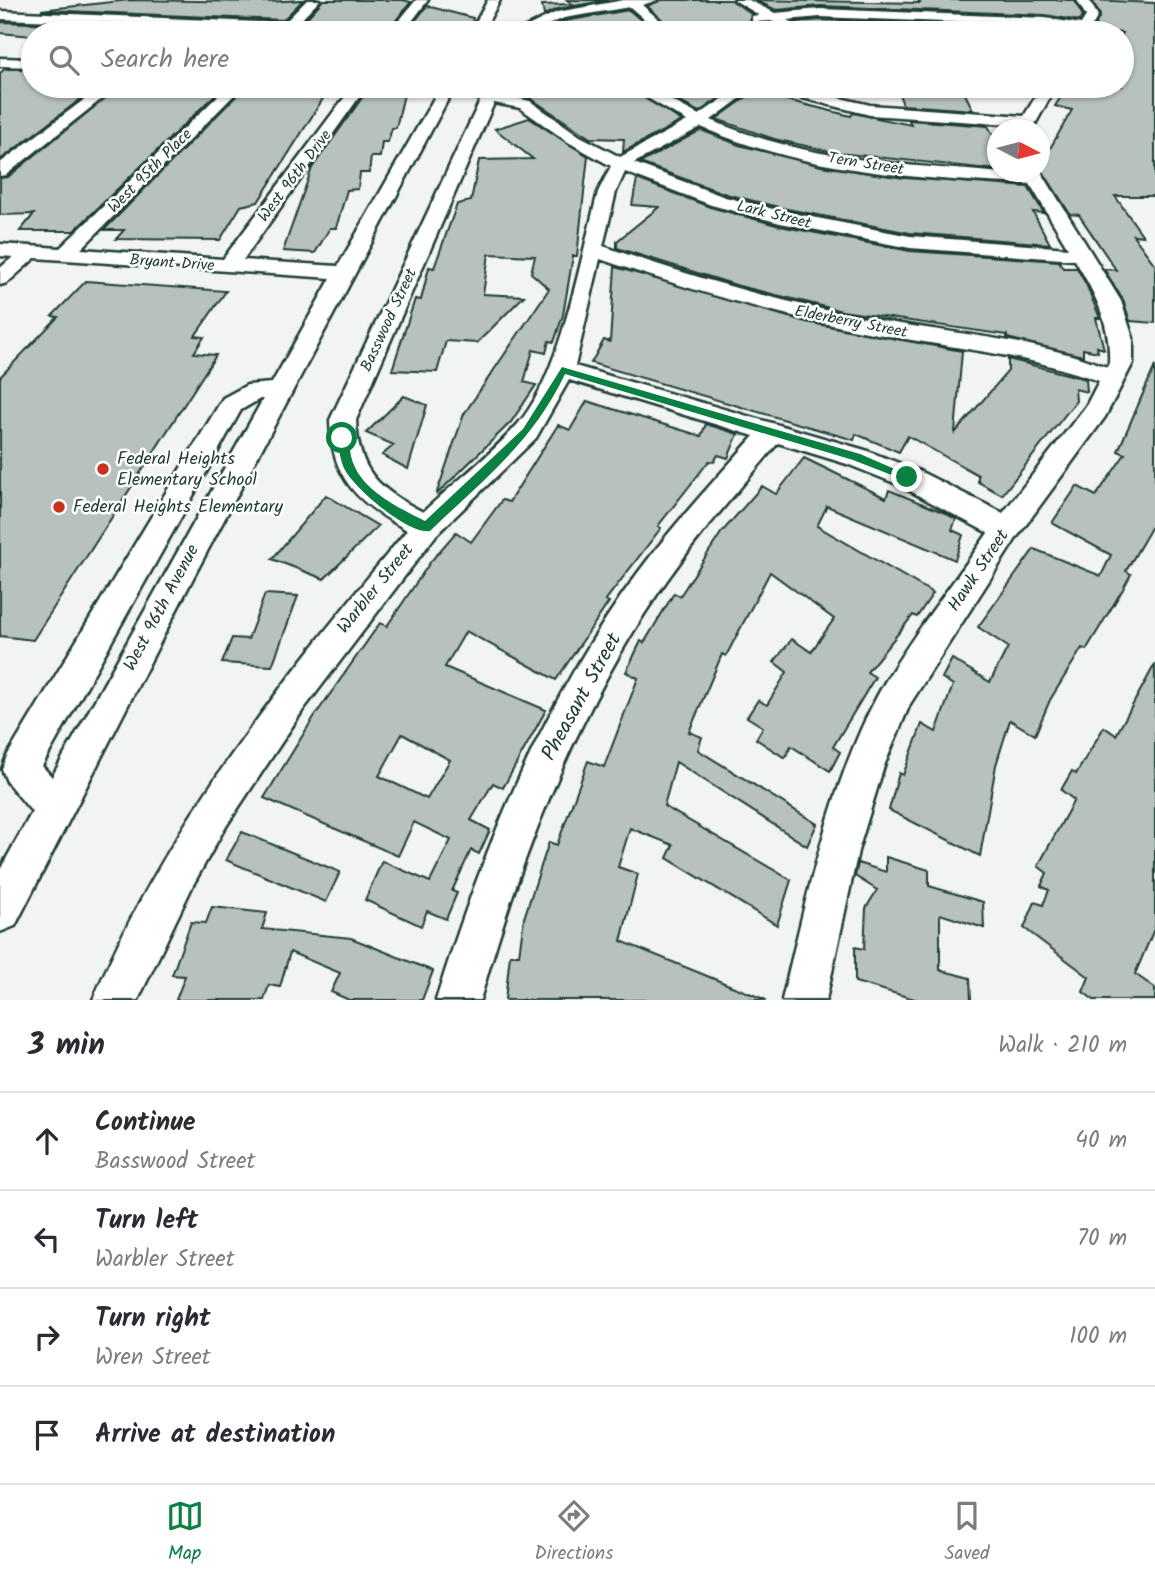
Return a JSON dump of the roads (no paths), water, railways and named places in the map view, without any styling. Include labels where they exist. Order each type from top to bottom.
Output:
[{"type":"street","points":[[293,21],[314,0]]},
{"type":"street","points":[[406,21],[422,0]]},
{"type":"street","points":[[483,21],[495,0]]},
{"type":"street","points":[[532,21],[535,18],[631,1],[652,0]]},
{"type":"street","points":[[1083,0],[1092,16],[1089,21]]},
{"type":"street","points":[[631,1],[651,21]]},
{"type":"street","points":[[733,1],[767,21]]},
{"type":"street","points":[[0,15],[176,21],[189,11]]},
{"type":"street","points":[[762,18],[820,13],[1020,21]]},
{"type":"street","points":[[762,18],[770,21]]},
{"type":"street","points":[[0,62],[21,63]]},
{"type":"street","points":[[0,75],[21,66]]},
{"type":"street","points":[[2,167],[95,98]]},
{"type":"street","name":"West 95th Place","points":[[63,256],[224,98]]},
{"type":"street","name":"West 96th Drive","points":[[228,266],[351,98]]},
{"type":"street","name":"West 96th Avenue","points":[[0,911],[441,98]]},
{"type":"street","name":"Basswood Street","points":[[426,527],[392,509],[362,485],[344,455],[343,420],[488,98]]},
{"type":"street","name":"Lark Street","points":[[509,98],[525,104],[574,139],[620,164],[718,201],[818,227],[910,243],[1083,255]]},
{"type":"street","name":"Tern Street","points":[[656,98],[699,121],[770,144],[853,164],[919,172],[987,174]]},
{"type":"street","points":[[620,164],[699,121],[733,98]]},
{"type":"street","points":[[821,98],[870,110],[987,121]]},
{"type":"street","points":[[1030,119],[1042,98]]},
{"type":"street","name":"Warbler Street","points":[[115,1000],[179,871],[210,818],[291,698],[426,527],[527,431],[545,405],[562,370],[607,192],[620,164]]},
{"type":"street","name":"Hawk Street","points":[[804,1000],[838,851],[866,765],[897,694],[1007,528],[1096,411],[1121,363],[1120,328],[1110,301],[1038,182]]},
{"type":"street","name":"Elderberry Street","points":[[592,249],[738,297],[913,334],[1026,349],[1078,363],[1114,378]]},
{"type":"street","name":"Bryant Drive","points":[[0,250],[345,273]]},
{"type":"street","points":[[0,279],[29,253]]},
{"type":"street","points":[[562,370],[773,432],[907,477],[1007,528]]},
{"type":"street","points":[[55,809],[20,769],[232,404],[256,391],[280,391]]},
{"type":"street","name":"Pheasant Street","points":[[458,1000],[502,865],[550,750],[589,677],[648,583],[773,432]]},
{"type":"place","name":"Federal Heights Elementary School","points":[[103,469]]},
{"type":"place","name":"Federal Heights Elementary","points":[[59,507]]}]
